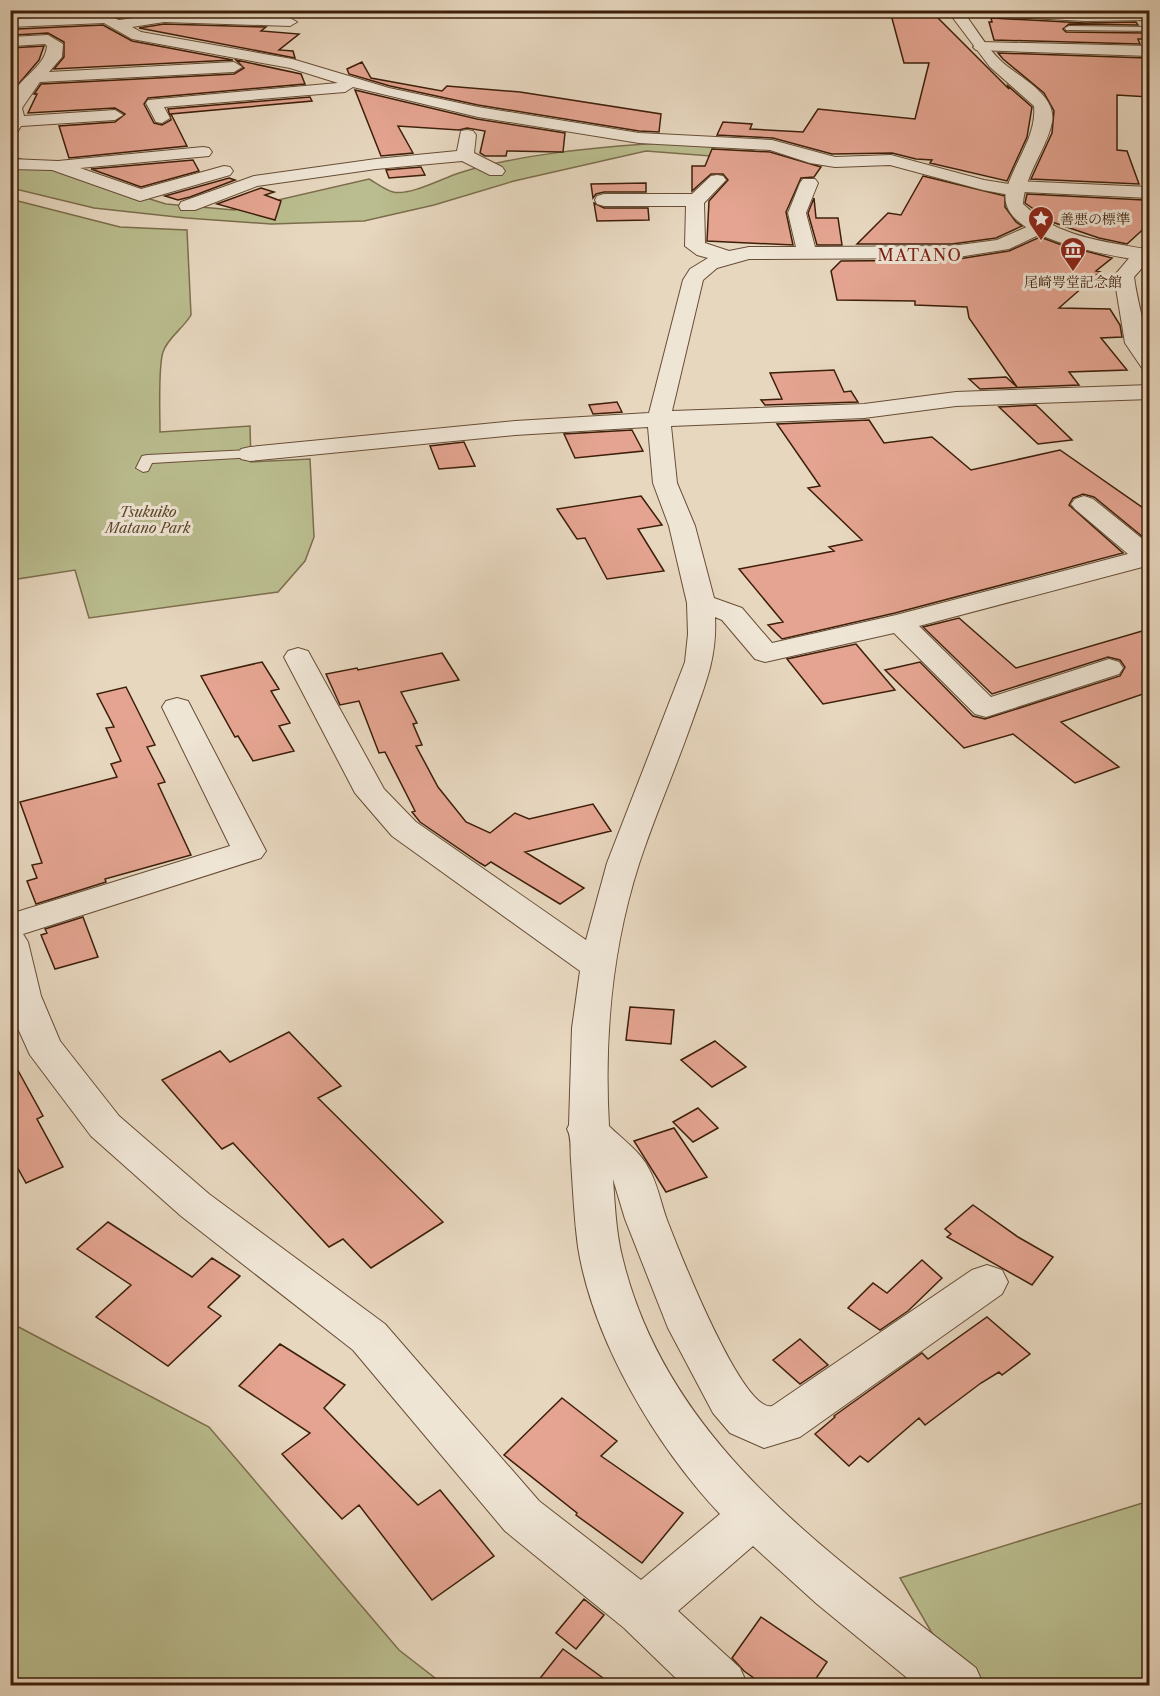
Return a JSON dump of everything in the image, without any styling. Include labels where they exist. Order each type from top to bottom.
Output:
[{"type":"street","points":[[955,10],[1085,17],[1149,16]]},
{"type":"street","points":[[955,10],[981,47],[1004,73],[1026,89],[1042,106],[1044,121],[1015,188],[1014,205],[1038,228],[1080,242],[1146,255]]},
{"type":"street","points":[[14,18],[107,19],[137,36],[292,64],[362,86],[478,112],[639,138],[772,145],[816,159],[835,162],[891,160],[983,185],[1149,193]]},
{"type":"street","points":[[14,18],[48,39],[57,48],[50,62],[26,78],[13,117],[58,120],[115,115]]},
{"type":"street","points":[[116,25],[164,18],[290,22]]},
{"type":"street","points":[[10,40],[48,39]]},
{"type":"street","points":[[981,47],[1149,51]]},
{"type":"street","points":[[26,78],[292,64]]},
{"type":"street","points":[[162,118],[154,104],[362,86]]},
{"type":"street","points":[[465,155],[465,139],[471,122],[478,112]]},
{"type":"street","points":[[33,164],[58,120]]},
{"type":"street","points":[[175,137],[203,152],[224,171],[254,181]]},
{"type":"street","points":[[10,164],[54,165],[203,152]]},
{"type":"street","points":[[188,206],[254,181],[376,164],[465,155],[496,171]]},
{"type":"street","points":[[54,165],[140,195],[224,171]]},
{"type":"street","points":[[717,180],[695,202],[695,246],[704,251],[729,257]]},
{"type":"street","points":[[807,252],[797,213],[809,183]]},
{"type":"street","points":[[603,200],[697,200]]},
{"type":"street","points":[[958,1686],[846,1596],[754,1515],[718,1479],[657,1396],[632,1346],[615,1303],[602,1259],[587,1129],[587,1060],[591,1010],[598,966],[620,873],[699,662],[702,634],[701,603],[682,526],[665,483],[659,419],[693,280],[702,268],[729,257],[759,252],[912,253],[984,249],[1002,245],[1038,228]]},
{"type":"street","points":[[1146,255],[1124,276],[1136,343],[1149,363]]},
{"type":"street","points":[[250,454],[515,428],[659,419],[864,411],[956,399],[1149,392]]},
{"type":"street","points":[[701,603],[732,614],[765,652],[900,623],[1148,557],[1084,504]]},
{"type":"street","points":[[900,623],[987,708],[1109,668]]},
{"type":"street","points":[[298,657],[371,793],[404,829],[598,966]]},
{"type":"street","points":[[10,926],[249,851],[177,706]]},
{"type":"street","points":[[10,942],[23,996],[43,1046],[105,1126],[195,1205],[369,1337],[522,1516],[642,1611],[722,1686]]},
{"type":"street","points":[[587,1129],[631,1172],[646,1219],[690,1328],[729,1399],[746,1419],[764,1428],[784,1423],[987,1282]]},
{"type":"street","points":[[642,1611],[754,1515]]},
{"type":"lane","points":[[1069,28],[1149,29]]},
{"type":"lane","points":[[142,468],[147,459],[250,454]]},
{"type":"green space","points":[[661,143],[747,148],[760,154],[737,158],[646,151],[514,181],[434,205],[364,221],[271,224],[186,218],[94,208],[11,188],[11,156],[166,204],[234,210],[369,179],[387,190],[400,193],[483,166],[533,156]]},
{"type":"green space","name":"Tsukuiko Matano Park","points":[[10,199],[120,227],[187,230],[191,315],[168,342],[161,359],[160,432],[250,426],[251,462],[310,459],[314,537],[305,561],[278,592],[89,618],[75,570],[11,580]]},
{"type":"green space","points":[[11,1323],[209,1427],[399,1650],[444,1685],[11,1685]]},
{"type":"green space","points":[[1149,1501],[1149,1685],[962,1685],[900,1578]]},
{"type":"building","points":[[288,10],[282,15],[164,12],[119,18],[107,13],[22,16],[24,12]]},
{"type":"building","points":[[930,10],[1009,89],[1008,86],[1032,107],[1027,137],[1007,181],[930,163],[932,160],[892,153],[832,154],[773,138],[717,135],[723,122],[752,124],[750,129],[803,132],[818,109],[915,119],[929,63],[904,63],[890,11]]},
{"type":"building","points":[[991,18],[1085,23],[1136,22],[1138,25],[1069,24],[1063,29],[1066,32],[1143,33],[1147,39],[1138,39],[1140,44],[994,40],[989,22],[992,22]]},
{"type":"building","points":[[164,24],[266,27],[261,31],[299,34],[279,50],[293,51],[295,58],[139,28]]},
{"type":"building","points":[[103,25],[132,41],[233,60],[54,69],[64,57],[64,42],[48,33],[15,35],[17,29]]},
{"type":"building","points":[[44,46],[39,60],[10,94],[10,48]]},
{"type":"building","points":[[998,53],[1147,58],[1149,97],[1117,95],[1117,150],[1127,151],[1139,184],[1031,179],[1052,133],[1054,111],[1044,93]]},
{"type":"building","points":[[236,60],[301,74],[305,84],[148,98],[144,104],[154,123],[162,125],[171,120],[168,109],[310,97],[312,101],[171,114],[187,146],[69,158],[59,126],[115,122],[125,114],[115,108],[28,113],[37,94],[34,94],[41,84],[234,74],[244,68]]},
{"type":"building","points":[[362,62],[371,78],[442,91],[447,86],[520,92],[661,114],[659,132],[639,131],[478,105],[390,86],[349,74],[347,69]]},
{"type":"building","points":[[355,90],[477,119],[565,133],[563,152],[507,151],[506,156],[485,156],[480,153],[485,131],[467,128],[459,130],[398,126],[413,153],[381,156]]},
{"type":"building","points":[[712,149],[770,152],[821,167],[814,177],[801,178],[786,212],[793,245],[707,241],[709,201],[728,180],[723,174],[711,174],[692,191],[692,166],[705,166]]},
{"type":"building","points":[[193,160],[199,171],[141,187],[91,169]]},
{"type":"building","points":[[421,167],[425,175],[389,178],[386,170]]},
{"type":"building","points":[[923,176],[1005,196],[1005,207],[1016,222],[1022,226],[996,238],[952,244],[857,244],[888,213],[901,215]]},
{"type":"building","points":[[229,178],[235,180],[190,197],[178,200],[165,196]]},
{"type":"building","points":[[646,183],[646,192],[604,192],[596,194],[593,198],[591,184]]},
{"type":"building","points":[[261,188],[274,192],[265,195],[281,201],[275,220],[217,204]]},
{"type":"building","points":[[1027,194],[1144,200],[1149,214],[1149,224],[1127,244],[1099,238],[1052,222],[1025,203]]},
{"type":"building","points":[[814,198],[816,218],[838,218],[842,245],[817,245],[808,213]]},
{"type":"building","points":[[594,203],[604,208],[648,208],[649,220],[597,221]]},
{"type":"building","points":[[1040,237],[1112,258],[1096,271],[1100,272],[1059,308],[1110,309],[1120,325],[1122,337],[1101,338],[1127,370],[1069,372],[1079,385],[980,389],[969,379],[1006,377],[1017,387],[969,318],[967,307],[915,305],[915,301],[837,300],[831,271],[841,261],[952,260],[1009,251]]},
{"type":"building","points":[[834,370],[844,392],[851,391],[858,402],[765,405],[761,400],[782,399],[770,373]]},
{"type":"building","points":[[617,402],[622,412],[593,414],[589,405]]},
{"type":"building","points":[[1036,405],[1072,440],[1038,444],[999,407]]},
{"type":"building","points":[[869,420],[884,443],[932,437],[971,470],[1060,450],[1149,512],[1149,542],[1094,497],[1083,494],[1073,498],[1069,505],[1123,553],[895,613],[782,639],[768,625],[783,622],[739,569],[834,551],[829,547],[862,540],[808,488],[820,486],[777,424]]},
{"type":"building","points":[[632,430],[643,451],[575,458],[564,434]]},
{"type":"building","points":[[464,442],[475,466],[439,469],[430,446]]},
{"type":"building","points":[[641,496],[662,525],[638,529],[664,571],[607,579],[585,538],[577,539],[557,509]]},
{"type":"building","points":[[959,618],[1016,668],[1149,629],[1149,692],[1061,722],[1119,767],[1075,783],[1013,734],[964,748],[885,670],[920,662],[973,716],[985,719],[1120,676],[1125,667],[1120,660],[1108,657],[992,694],[923,627]]},
{"type":"building","points":[[856,644],[895,690],[823,704],[787,659]]},
{"type":"building","points":[[442,653],[459,680],[401,692],[417,723],[413,724],[422,745],[416,746],[438,787],[466,822],[490,833],[515,813],[529,819],[593,804],[611,831],[525,852],[584,888],[560,904],[491,862],[485,866],[420,822],[412,812],[415,811],[385,752],[379,753],[359,701],[340,705],[326,674]]},
{"type":"building","points":[[262,662],[279,689],[271,691],[290,723],[279,726],[294,751],[253,761],[238,736],[235,737],[201,676]]},
{"type":"building","points":[[126,687],[155,745],[147,747],[165,782],[158,784],[191,855],[105,879],[106,882],[36,904],[27,881],[37,878],[32,865],[42,863],[20,802],[117,777],[111,764],[121,761],[106,728],[114,727],[97,694]]},
{"type":"building","points":[[83,917],[98,957],[55,969],[41,935],[47,933],[45,929]]},
{"type":"building","points":[[630,1007],[674,1010],[671,1044],[626,1040]]},
{"type":"building","points":[[289,1032],[341,1086],[318,1098],[443,1222],[371,1268],[343,1239],[329,1247],[233,1143],[222,1149],[162,1080],[220,1051],[230,1062]]},
{"type":"building","points":[[715,1041],[746,1067],[712,1087],[681,1060]]},
{"type":"building","points":[[10,1056],[43,1116],[37,1119],[63,1167],[26,1183],[10,1154]]},
{"type":"building","points":[[698,1108],[718,1128],[693,1142],[673,1122]]},
{"type":"building","points":[[674,1128],[707,1177],[666,1192],[634,1141]]},
{"type":"building","points":[[973,1205],[1018,1237],[1053,1257],[1032,1285],[947,1237],[951,1234],[945,1229]]},
{"type":"building","points":[[108,1222],[192,1277],[212,1258],[240,1276],[208,1307],[221,1316],[168,1366],[96,1317],[131,1285],[77,1249]]},
{"type":"building","points":[[922,1260],[942,1278],[908,1311],[880,1330],[848,1308],[873,1283],[887,1293]]},
{"type":"building","points":[[987,1317],[1030,1354],[1002,1375],[999,1372],[981,1383],[925,1425],[919,1418],[868,1462],[860,1456],[849,1466],[815,1434],[834,1416],[922,1353],[928,1359]]},
{"type":"building","points":[[800,1339],[828,1365],[800,1384],[773,1360]]},
{"type":"building","points":[[280,1344],[345,1385],[324,1408],[418,1505],[440,1490],[494,1556],[432,1600],[359,1505],[342,1519],[282,1454],[310,1433],[239,1386]]},
{"type":"building","points":[[562,1398],[617,1441],[601,1456],[683,1513],[642,1563],[576,1515],[577,1513],[504,1455]]},
{"type":"building","points":[[584,1599],[604,1615],[576,1649],[556,1633]]},
{"type":"building","points":[[761,1617],[827,1662],[811,1686],[765,1686],[744,1671],[732,1658]]},
{"type":"building","points":[[563,1649],[614,1686],[534,1686]]},
{"type":"place","name":"善悪の標準","points":[[1041,242]]},
{"type":"place","name":"尾崎咢堂記念館","points":[[1073,273]]},
{"type":"district","name":"MATANO","points":[[920,255]]}]
